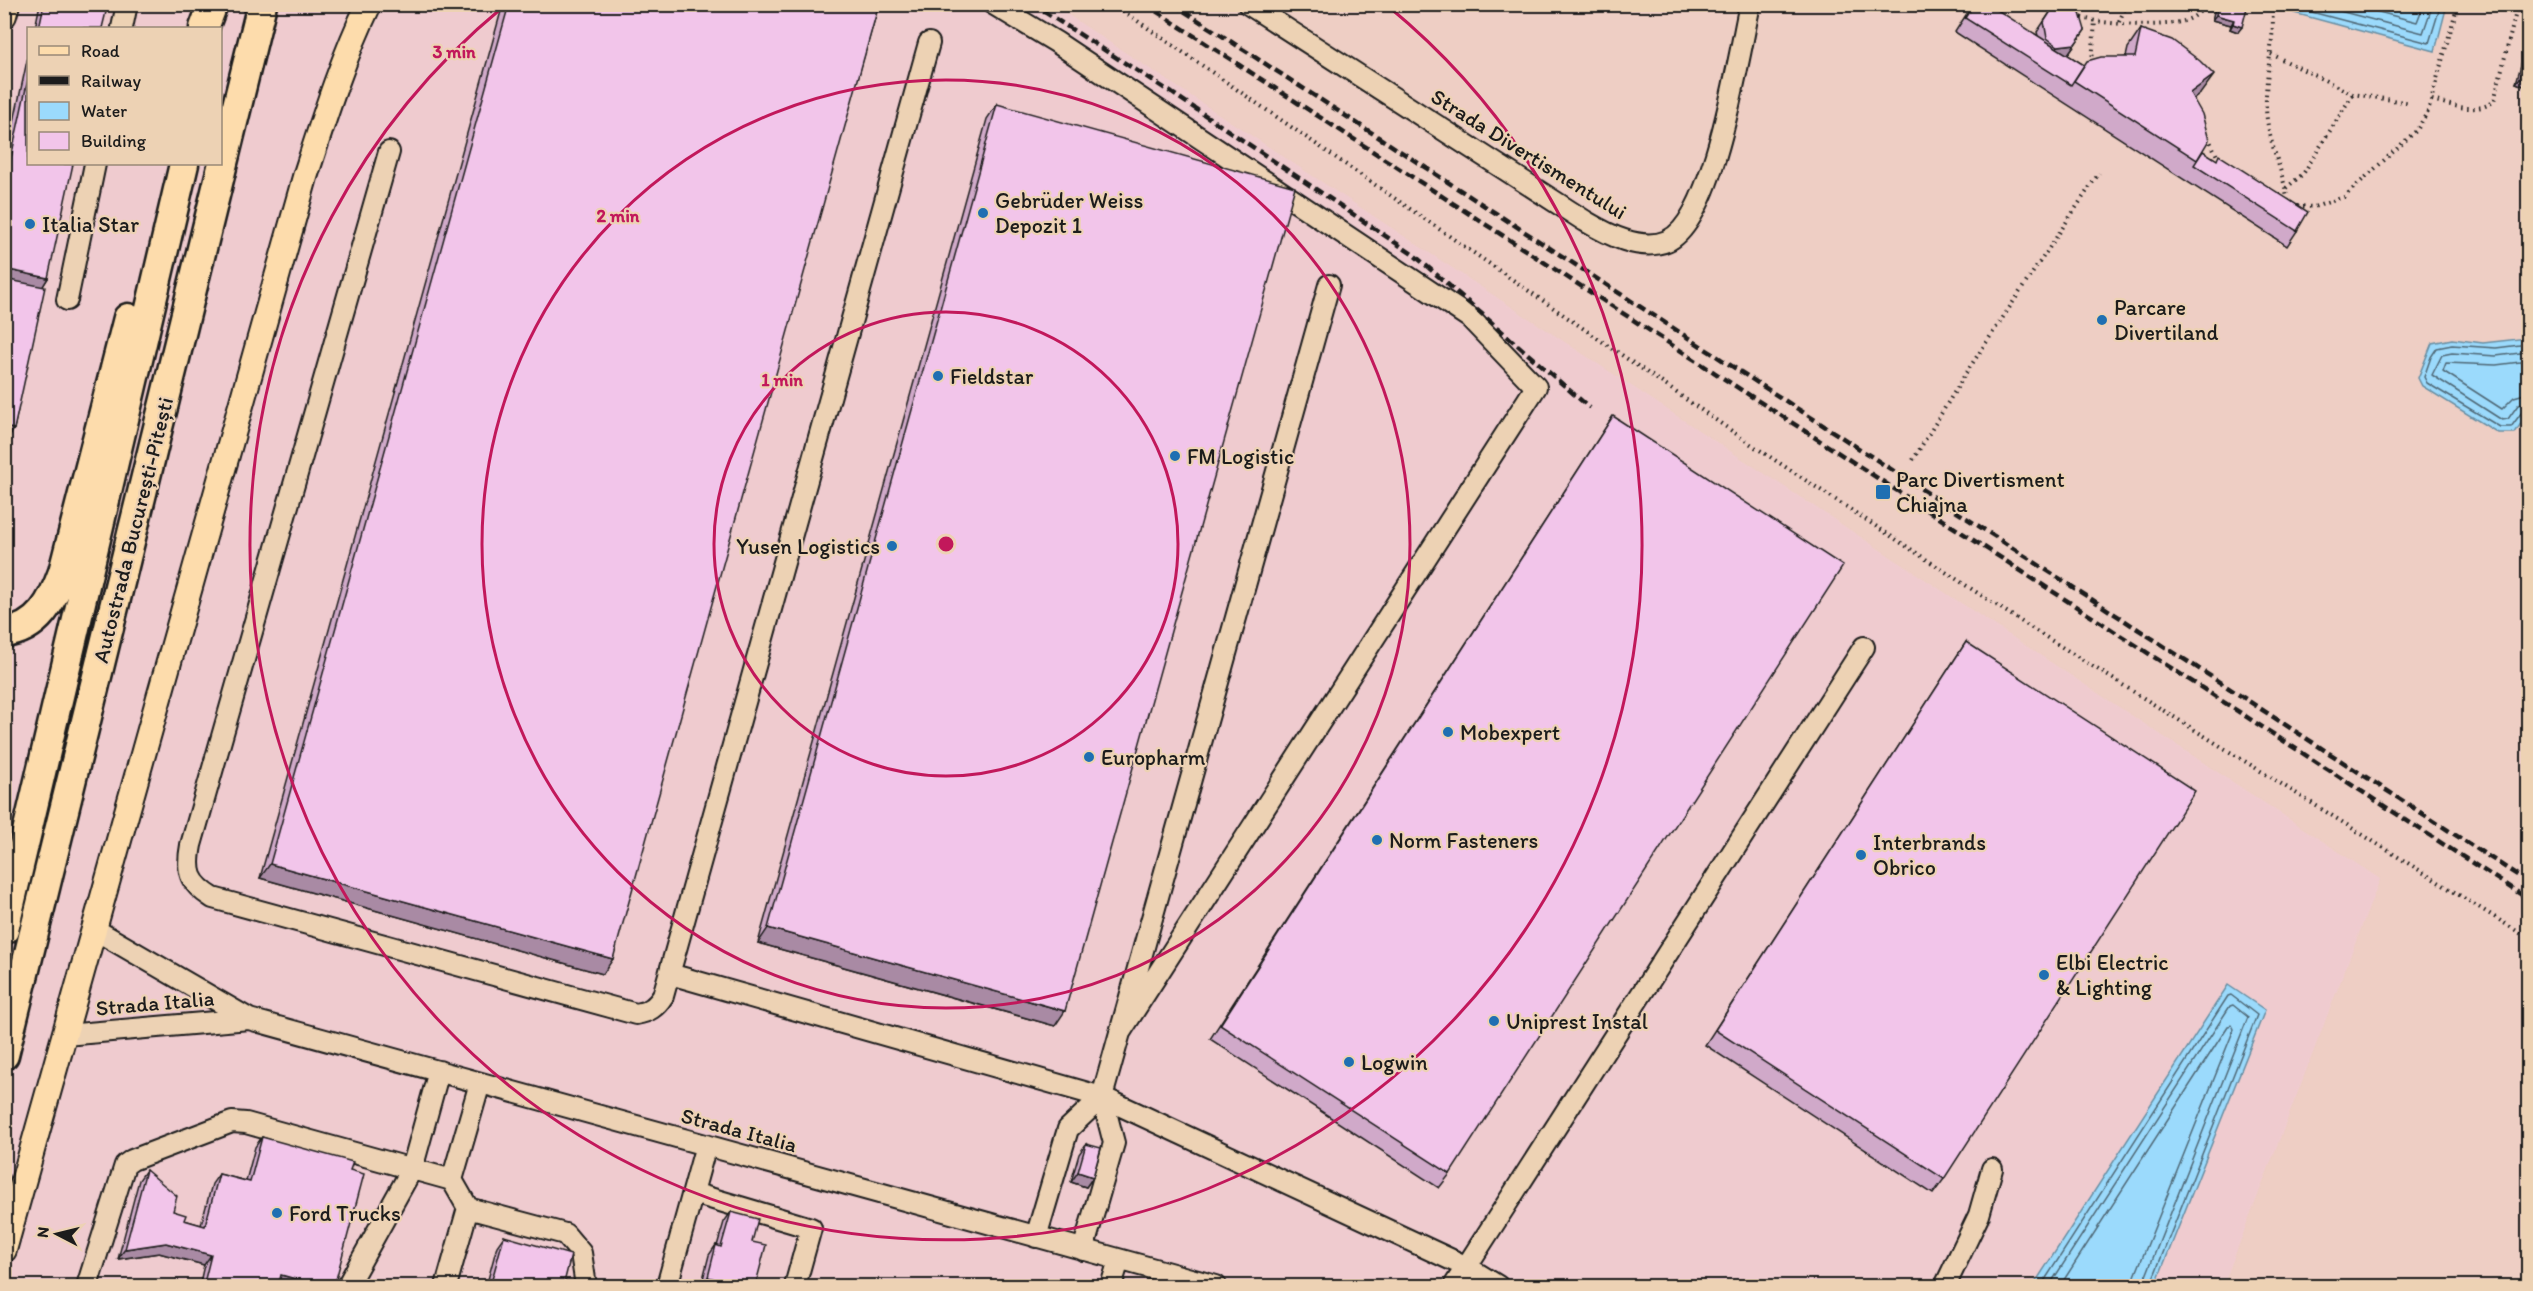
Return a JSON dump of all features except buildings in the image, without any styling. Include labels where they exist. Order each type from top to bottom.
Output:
[{"type":"highway","points":[[204,27],[213,4]]},
{"type":"highway","points":[[216,27],[222,4]]},
{"type":"highway","name":"Autostrada București-Pitești","points":[[4,1055],[262,4]]},
{"type":"highway","points":[[4,633],[30,624],[44,612],[55,595],[63,572],[168,165]]},
{"type":"highway","name":"Autostrada București-Pitești","points":[[4,930],[184,165]]},
{"type":"main road","points":[[4,15],[7,4]]},
{"type":"main road","points":[[4,1250],[305,177],[334,87],[369,4]]},
{"type":"street","points":[[123,27],[127,4]]},
{"type":"street","points":[[993,4],[1056,42],[1470,318],[1536,387],[1122,1031]]},
{"type":"street","name":"Strada Divertismentului","points":[[1248,4],[1585,222],[1625,240],[1653,243],[1666,242],[1679,233],[1690,220],[1707,182],[1722,132],[1750,4]]},
{"type":"street","points":[[390,152],[191,845],[188,862],[190,879],[201,891],[213,898],[625,1013],[647,1012],[657,1005],[670,974],[929,43]]},
{"type":"street","points":[[67,300],[95,165]]},
{"type":"street","points":[[1036,1237],[1068,1129],[1102,1097],[1329,285]]},
{"type":"street","points":[[1454,1287],[1864,647]]},
{"type":"street","name":"Strada Italia","points":[[94,929],[249,1019],[1216,1287]]},
{"type":"street","points":[[670,974],[1102,1097],[1467,1267],[1497,1287]]},
{"type":"street","name":"Strada Italia","points":[[65,1035],[249,1019]]},
{"type":"street","points":[[347,1287],[412,1169],[439,1071]]},
{"type":"street","points":[[452,1180],[480,1083]]},
{"type":"street","points":[[1083,1250],[1114,1143],[1102,1097]]},
{"type":"street","points":[[87,1287],[120,1172],[125,1165],[132,1160],[232,1122],[246,1122],[452,1180],[468,1208],[565,1234],[581,1253],[586,1287]]},
{"type":"street","points":[[667,1287],[706,1145]]},
{"type":"street","points":[[1945,1287],[1979,1215],[1992,1169]]},
{"type":"street","points":[[693,1193],[811,1228],[795,1287]]},
{"type":"street","points":[[446,1287],[468,1208]]},
{"type":"street","points":[[1111,1287],[1119,1260]]},
{"type":"path","points":[[1113,4],[1755,447],[2025,624],[2529,938]]},
{"type":"path","points":[[2119,22],[2127,4]]},
{"type":"path","points":[[2068,14],[2095,21],[2168,24],[2186,21],[2198,14],[2207,4]]},
{"type":"path","points":[[2272,4],[2274,35],[2267,76],[2267,126],[2286,188],[2288,204]]},
{"type":"path","points":[[2277,202],[2314,207],[2330,203],[2357,188],[2417,130],[2432,100],[2458,4]]},
{"type":"path","points":[[2432,100],[2473,108],[2487,106],[2494,101],[2518,4]]},
{"type":"path","points":[[2092,67],[2095,21]]},
{"type":"path","points":[[2271,54],[2353,94],[2411,103]]},
{"type":"path","points":[[2286,188],[2303,174],[2353,94]]},
{"type":"path","points":[[2205,130],[2223,167]]},
{"type":"path","points":[[1913,460],[1966,374],[2098,173]]},
{"type":"shaded area","points":[[5,5],[1053,5],[2380,879],[2223,1286],[5,1286]]},
{"type":"water","points":[[2296,4],[2447,5],[2435,51],[2294,13]]},
{"type":"water","points":[[2528,338],[2528,412],[2515,433],[2498,433],[2422,386],[2418,378],[2432,343],[2452,339],[2483,343]]},
{"type":"water","points":[[2228,985],[2265,1010],[2155,1286],[2033,1286]]},
{"type":"railway","points":[[1032,4],[1172,93],[1414,255],[1590,408]]},
{"type":"railway","points":[[1145,4],[2528,899]]},
{"type":"railway","points":[[1173,4],[2528,882]]},
{"type":"place","name":"Gebrüder Weiss Depozit 1","points":[[983,213]]},
{"type":"place","name":"Italia Star","points":[[30,224]]},
{"type":"place","name":"Parcare Divertiland","points":[[2102,320]]},
{"type":"place","name":"Fieldstar","points":[[938,376]]},
{"type":"place","name":"FM Logistic","points":[[1175,456]]},
{"type":"place","name":"Parc Divertisment Chiajna","points":[[1883,492]]},
{"type":"place","name":"Yusen Logistics","points":[[892,546]]},
{"type":"place","name":"Mobexpert","points":[[1448,732]]},
{"type":"place","name":"Europharm","points":[[1089,757]]},
{"type":"place","name":"Norm Fasteners","points":[[1377,840]]},
{"type":"place","name":"Interbrands Obrico","points":[[1861,855]]},
{"type":"place","name":"Elbi Electric & Lighting","points":[[2044,975]]},
{"type":"place","name":"Uniprest Instal","points":[[1494,1021]]},
{"type":"place","name":"Logwin","points":[[1349,1062]]},
{"type":"place","name":"Ford Trucks","points":[[277,1213]]}]
